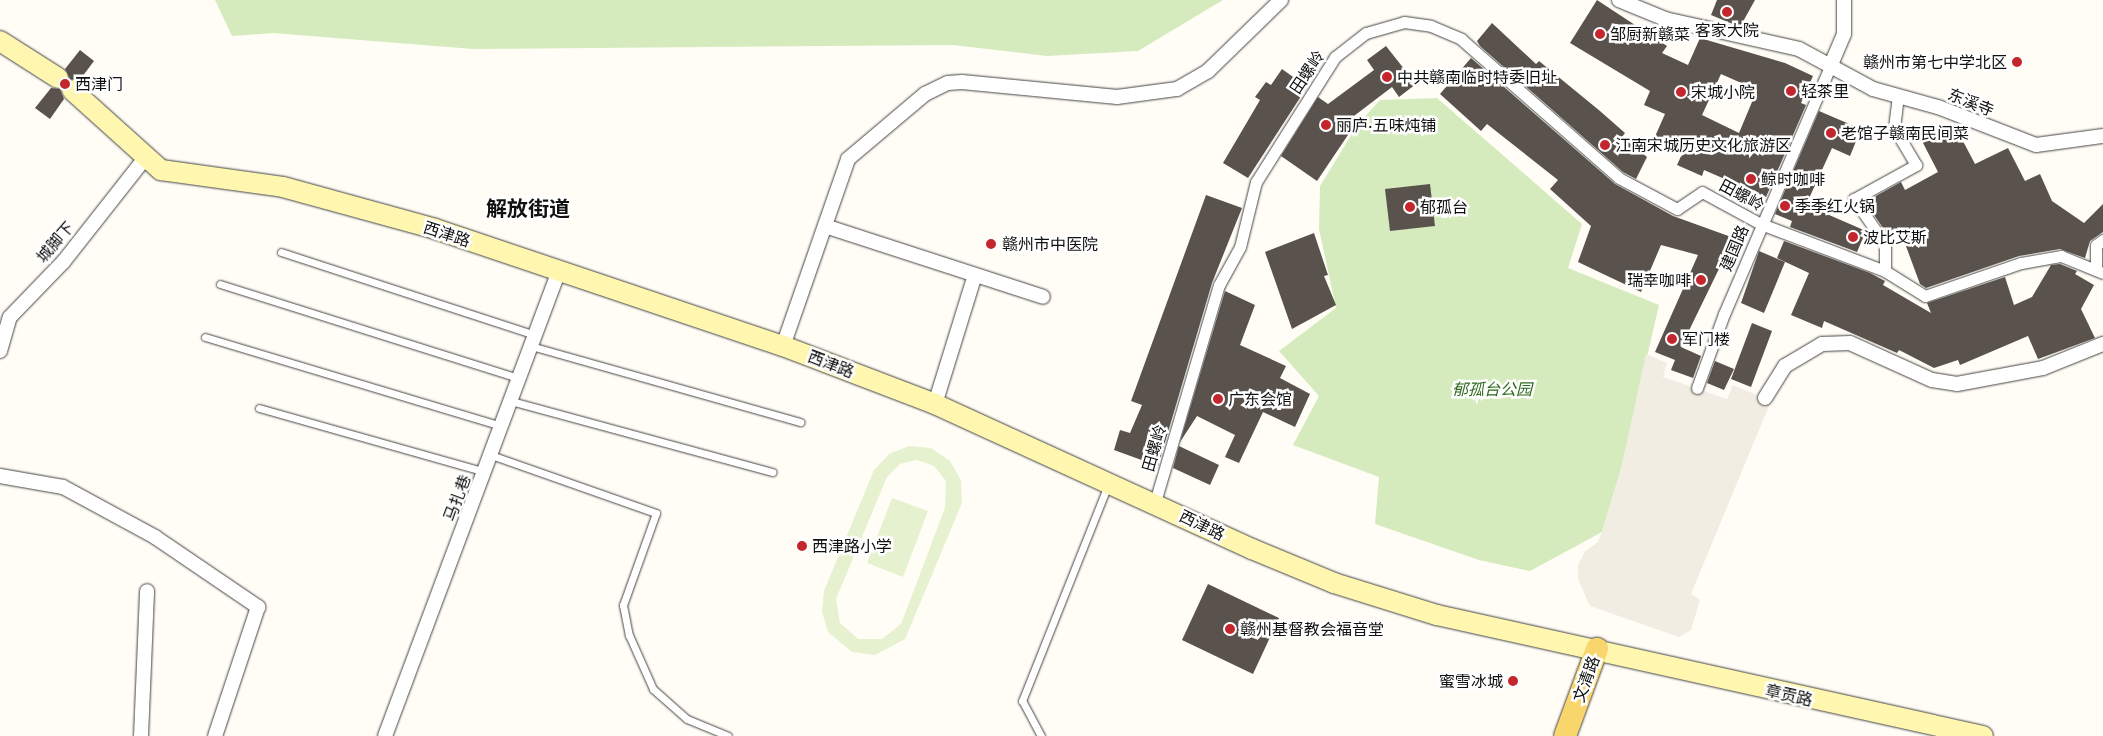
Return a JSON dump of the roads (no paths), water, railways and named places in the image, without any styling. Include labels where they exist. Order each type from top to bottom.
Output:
[{"type":"main road","name":"西津路","points":[[0,42],[65,84],[145,158],[173,175],[283,187],[435,229],[784,346],[934,404],[1156,502],[1252,550],[1334,583],[1437,615],[1597,649]]},
{"type":"main road","name":"文清路","points":[[1564,736],[1597,649]]},
{"type":"main road","name":"文清路","points":[[1578,736],[1597,649]]},
{"type":"main road","name":"章贡路","points":[[1597,649],[1983,736]]},
{"type":"street","points":[[784,346],[848,159],[937,87],[962,82],[1087,95],[1159,94],[1177,89],[1208,70],[1281,0]]},
{"type":"street","name":"东溪寺","points":[[1619,0],[1665,19],[1799,49],[1873,90],[1898,96],[2036,145],[2103,136]]},
{"type":"street","points":[[1830,67],[1844,34],[1844,0]]},
{"type":"street","name":"田螺岭","points":[[1156,502],[1219,285],[1240,247],[1256,182],[1334,57],[1366,33],[1404,22],[1431,26],[1462,38],[1619,178],[1677,209],[1702,192],[1761,224],[1884,271],[1925,296],[2021,263],[2061,256],[2099,272]]},
{"type":"street","name":"建国路","points":[[1697,388],[1761,224],[1830,67]]},
{"type":"street","points":[[1884,271],[1885,244],[1854,199],[1916,165],[1894,128],[1898,96]]},
{"type":"street","name":"城脚下","points":[[0,351],[10,317],[64,261],[145,158]]},
{"type":"street","points":[[825,226],[1043,297]]},
{"type":"street","points":[[2099,272],[2096,246],[2103,240]]},
{"type":"street","name":"马扎巷","points":[[385,736],[559,271]]},
{"type":"street","points":[[934,404],[975,275]]},
{"type":"street","points":[[1766,398],[1785,366],[1822,344],[1850,343],[1932,380],[1957,384],[2043,368],[2103,344]]},
{"type":"street","points":[[0,476],[63,487],[155,537],[258,607],[226,694],[215,736]]},
{"type":"street","points":[[141,736],[147,591]]},
{"type":"lane","points":[[281,252],[533,340],[800,422]]},
{"type":"lane","points":[[220,284],[520,378]]},
{"type":"lane","points":[[205,336],[502,426]]},
{"type":"lane","points":[[511,401],[774,472]]},
{"type":"lane","points":[[259,408],[485,472]]},
{"type":"lane","points":[[491,455],[656,513],[623,605],[629,635],[653,689],[687,719],[728,736]]},
{"type":"lane","points":[[1041,736],[1022,701],[1109,482]]},
{"type":"place","name":"客家大院","points":[[1727,12]]},
{"type":"place","name":"邹厨新赣菜","points":[[1600,34]]},
{"type":"place","name":"赣州市第七中学北区","points":[[2017,62]]},
{"type":"place","name":"中共赣南临时特委旧址","points":[[1387,77]]},
{"type":"place","name":"西津门","points":[[65,84]]},
{"type":"place","name":"轻茶里","points":[[1791,91]]},
{"type":"place","name":"宋城小院","points":[[1681,92]]},
{"type":"place","name":"丽庐·五味炖铺","points":[[1326,125]]},
{"type":"place","name":"老馆子赣南民间菜","points":[[1831,133]]},
{"type":"place","name":"江南宋城历史文化旅游区","points":[[1605,145]]},
{"type":"place","name":"鲸时咖啡","points":[[1751,179]]},
{"type":"place","name":"季季红火锅","points":[[1785,206]]},
{"type":"place","name":"郁孤台","points":[[1410,207]]},
{"type":"place","name":"波比艾斯","points":[[1853,237]]},
{"type":"place","name":"赣州市中医院","points":[[991,244]]},
{"type":"place","name":"瑞幸咖啡","points":[[1701,280]]},
{"type":"place","name":"军门楼","points":[[1672,339]]},
{"type":"place","name":"广东会馆","points":[[1218,399]]},
{"type":"place","name":"西津路小学","points":[[802,546]]},
{"type":"place","name":"赣州基督教会福音堂","points":[[1230,629]]},
{"type":"place","name":"蜜雪冰城","points":[[1513,681]]},
{"type":"district","name":"解放街道","points":[[528,209]]},
{"type":"park label","name":"郁孤台公园","points":[[1492,389]]}]
